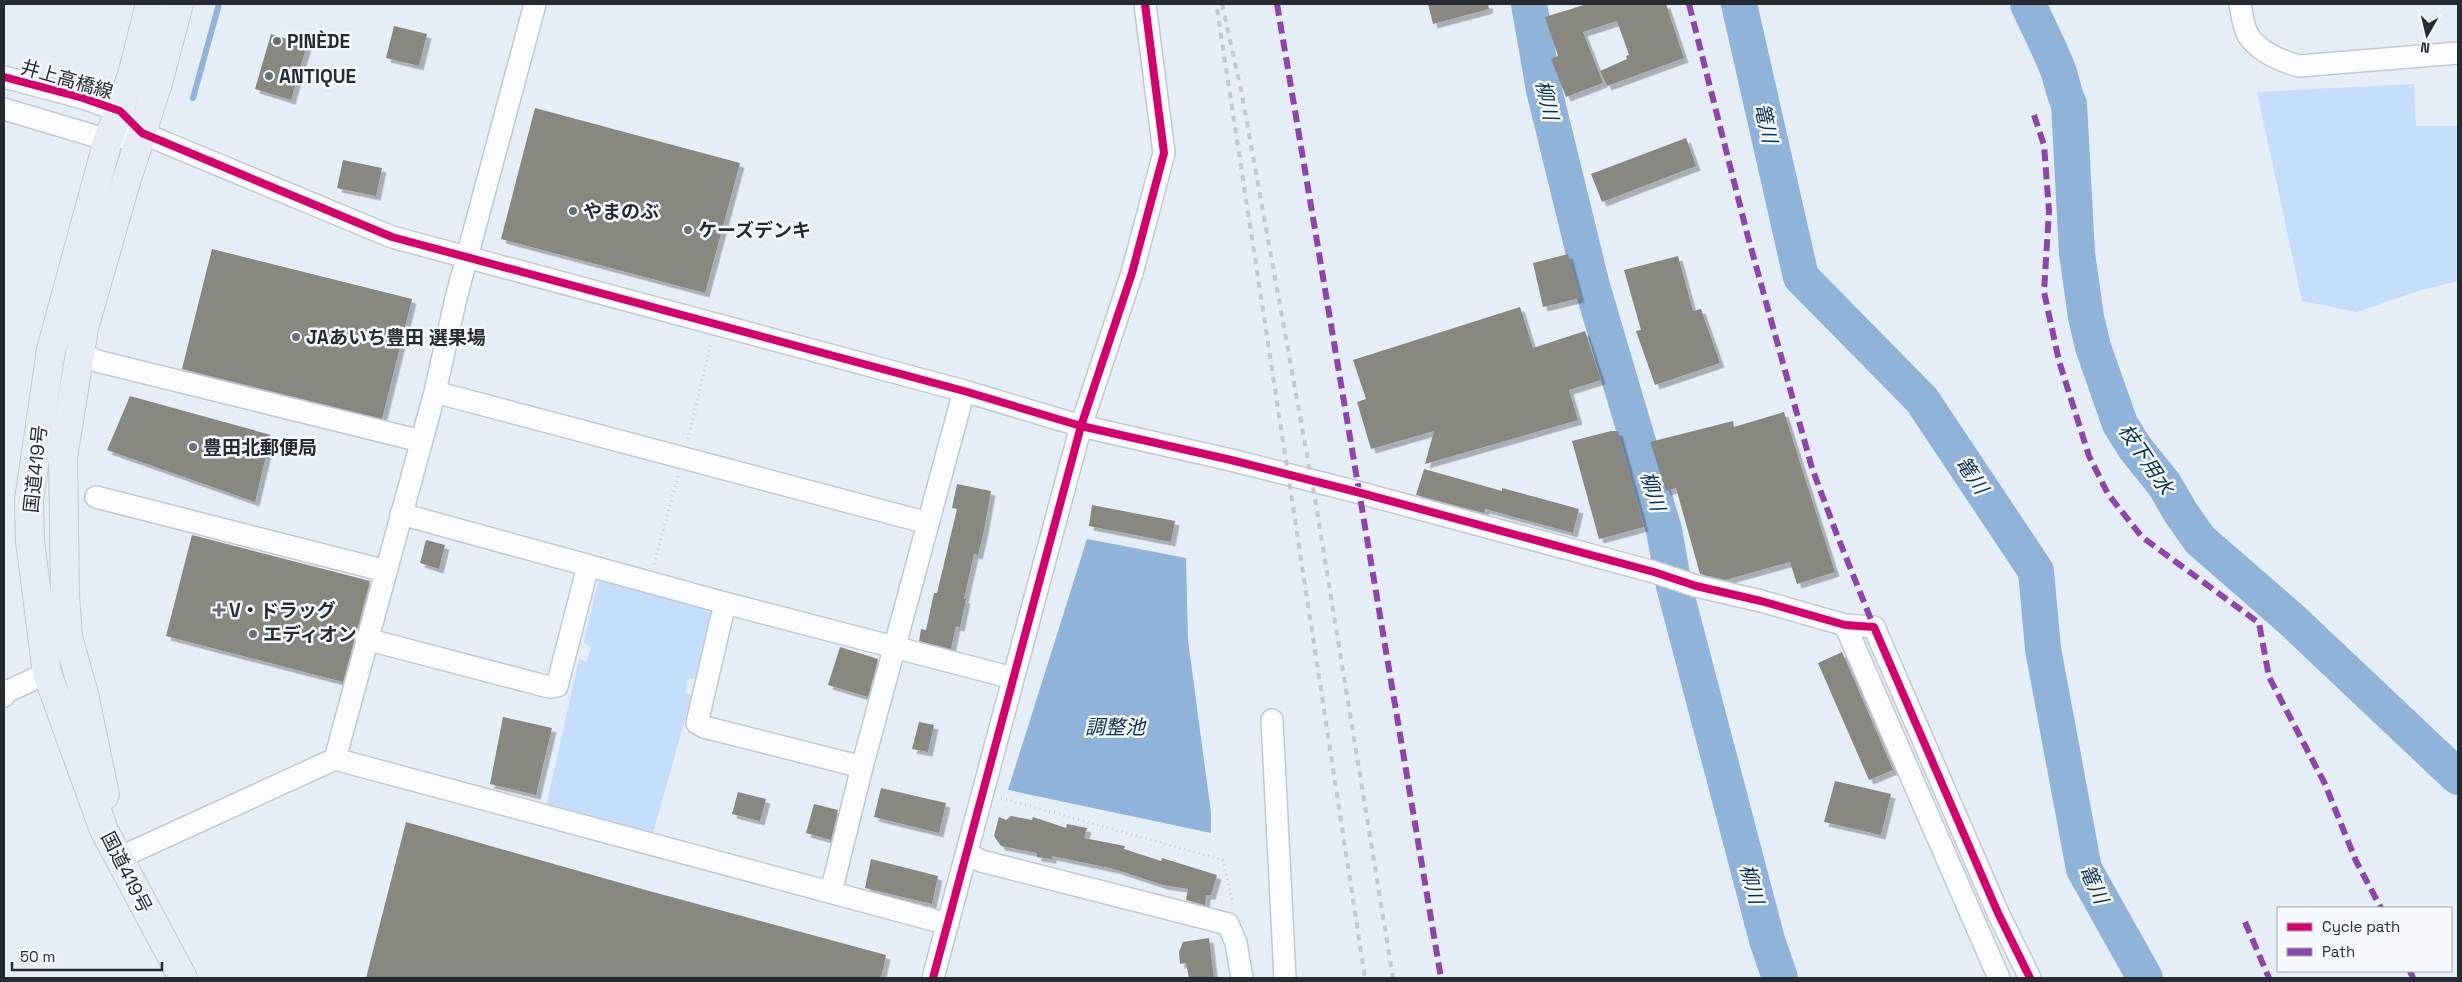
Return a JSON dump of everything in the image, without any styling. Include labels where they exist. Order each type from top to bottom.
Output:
[{"type":"highway","name":"国道419号","points":[[150,4],[132,75],[108,140],[50,350],[29,500],[30,541],[47,673],[104,830],[182,978]]},
{"type":"highway","name":"国道419号","points":[[178,4],[163,65],[125,185],[84,328],[63,457],[64,595],[68,637],[84,694],[106,804],[198,978]]},
{"type":"street","points":[[335,759],[434,392],[466,258],[535,4]]},
{"type":"street","points":[[940,976],[948,924],[1081,426],[1132,273],[1164,153],[1145,4]]},
{"type":"street","points":[[2240,4],[2247,34],[2267,52],[2283,61],[2299,66],[2458,53]]},
{"type":"street","name":"井上高橋線","points":[[4,78],[83,98],[120,111],[142,133]]},
{"type":"street","points":[[4,109],[108,140],[142,133],[392,237],[466,258],[964,391],[1081,426],[1251,465],[1845,625],[1874,627],[1998,913],[2030,978]]},
{"type":"street","points":[[80,352],[97,361],[421,441]]},
{"type":"street","points":[[831,892],[862,767],[964,391]]},
{"type":"street","points":[[434,392],[928,523]]},
{"type":"street","points":[[96,497],[386,572]]},
{"type":"street","points":[[401,514],[725,603],[1013,678]]},
{"type":"street","points":[[366,639],[549,687],[557,686],[588,566]]},
{"type":"street","points":[[725,603],[697,723],[704,727],[862,767]]},
{"type":"street","points":[[1845,625],[1999,978]]},
{"type":"street","points":[[4,696],[6,692],[47,673]]},
{"type":"street","points":[[1272,720],[1285,978]]},
{"type":"street","points":[[132,852],[335,759],[948,924]]},
{"type":"street","points":[[967,853],[981,861],[1228,924],[1236,943],[1242,978]]},
{"type":"path","points":[[999,797],[1223,860],[1236,920],[1228,924]]},
{"type":"shaded area","points":[[2414,84],[2416,126],[2458,126],[2458,281],[2421,290],[2357,312],[2302,301],[2257,92]]},
{"type":"shaded area","points":[[603,580],[709,605],[714,616],[697,679],[688,678],[685,693],[692,695],[651,840],[546,807],[579,659],[586,662],[591,648],[584,642],[598,583]]},
{"type":"water","name":"調整池","points":[[1087,539],[1186,558],[1188,640],[1211,813],[1211,833],[1008,790]]},
{"type":"building","points":[[1428,4],[1488,4],[1489,9],[1433,24]]},
{"type":"building","points":[[1587,4],[1666,4],[1684,58],[1607,86],[1600,71],[1627,59],[1626,56],[1629,55],[1617,21],[1583,32],[1603,83],[1566,97],[1551,59],[1558,56],[1545,17]]},
{"type":"building","points":[[394,26],[427,34],[419,66],[386,58]]},
{"type":"building","points":[[271,34],[307,45],[291,100],[255,89]]},
{"type":"building","points":[[535,108],[740,163],[705,293],[501,239]]},
{"type":"building","points":[[1686,138],[1696,166],[1602,202],[1591,174]]},
{"type":"building","points":[[343,160],[382,168],[376,196],[337,188]]},
{"type":"building","name":"JAあいち豊田 選果場","points":[[212,249],[412,299],[382,419],[182,369]]},
{"type":"building","points":[[1568,254],[1580,298],[1543,307],[1533,263]]},
{"type":"building","points":[[1678,256],[1693,311],[1701,309],[1720,363],[1655,385],[1636,331],[1641,330],[1624,270]]},
{"type":"building","points":[[1520,307],[1533,348],[1585,331],[1601,380],[1569,390],[1578,420],[1425,464],[1434,431],[1371,449],[1357,402],[1366,399],[1353,360]]},
{"type":"building","points":[[130,396],[271,435],[255,502],[107,450]]},
{"type":"building","points":[[1784,412],[1835,572],[1797,584],[1790,562],[1725,580],[1700,574],[1676,488],[1666,491],[1650,442],[1733,421],[1734,427]]},
{"type":"building","points":[[1618,431],[1644,527],[1599,539],[1572,441]]},
{"type":"building","points":[[1424,469],[1502,491],[1502,488],[1579,509],[1573,533],[1485,509],[1484,513],[1416,495]]},
{"type":"building","points":[[957,484],[991,491],[978,555],[974,554],[960,627],[956,626],[951,649],[919,641],[921,629],[926,630],[934,593],[937,593],[957,509],[952,508]]},
{"type":"building","points":[[1092,505],[1175,521],[1171,542],[1089,526]]},
{"type":"building","points":[[192,535],[370,581],[343,682],[166,636]]},
{"type":"building","points":[[426,540],[445,545],[439,569],[420,563]]},
{"type":"building","points":[[840,647],[878,659],[868,697],[828,685]]},
{"type":"building","points":[[1842,652],[1893,770],[1869,780],[1818,663]]},
{"type":"building","points":[[503,717],[552,728],[536,795],[490,784]]},
{"type":"building","points":[[919,722],[934,725],[928,752],[912,749]]},
{"type":"building","points":[[1835,781],[1891,794],[1881,835],[1824,822]]},
{"type":"building","points":[[881,788],[946,803],[939,833],[874,817]]},
{"type":"building","points":[[738,792],[766,799],[760,821],[732,814]]},
{"type":"building","points":[[814,804],[838,810],[831,840],[806,833]]},
{"type":"building","points":[[1011,816],[1032,820],[1033,817],[1066,828],[1067,824],[1087,828],[1084,838],[1125,846],[1124,849],[1161,861],[1162,858],[1217,875],[1211,895],[1206,895],[1205,905],[1186,900],[1188,889],[1163,885],[1114,869],[1052,856],[1052,859],[1037,857],[1037,853],[1001,846],[994,836],[999,817],[1006,820]]},
{"type":"building","points":[[406,822],[642,889],[886,955],[881,978],[366,978]]},
{"type":"building","points":[[871,859],[938,876],[932,904],[865,888]]},
{"type":"building","points":[[1209,938],[1214,978],[1189,978],[1186,963],[1180,964],[1179,952],[1183,942]]},
{"type":"waterway","points":[[193,98],[219,4]]},
{"type":"waterway","name":"柳川","points":[[1529,4],[1544,90],[1592,286],[1664,530],[1674,586],[1767,940],[1780,978]]},
{"type":"waterway","name":"篭川","points":[[1739,4],[1801,277],[1922,400],[2036,571],[2043,649],[2084,869],[2145,978]]},
{"type":"waterway","name":"枝下用水","points":[[2028,4],[2055,61],[2069,104],[2077,253],[2086,317],[2093,347],[2120,424],[2135,448],[2164,484],[2200,540],[2293,621],[2458,777]]},
{"type":"railway","points":[[1222,4],[1241,90],[1315,499],[1393,978]]},
{"type":"railway","points":[[1217,9],[1365,978]]},
{"type":"marked path","points":[[1277,4],[1441,978]]},
{"type":"marked path","points":[[1689,4],[1748,237],[1812,468],[1874,627]]},
{"type":"marked path","points":[[2034,115],[2044,145],[2049,211],[2044,292],[2059,361],[2089,456],[2108,494],[2142,537],[2259,623],[2269,677],[2325,784],[2356,861],[2380,907]]},
{"type":"marked path","points":[[2245,922],[2269,978]]},
{"type":"marked path","points":[[2410,972],[2413,978]]},
{"type":"cycle path","points":[[933,978],[1081,426],[1132,273],[1164,153],[1145,4]]},
{"type":"cycle path","points":[[4,77],[83,98],[120,111],[142,133],[392,237],[964,391],[1081,426],[1231,460],[1357,492],[1654,572],[1696,586],[1761,601],[1845,625],[1874,627],[1998,913],[2030,978]]},
{"type":"place","name":"PINÈDE","points":[[277,41]]},
{"type":"place","name":"ANTIQUE","points":[[269,76]]},
{"type":"place","name":"やまのぶ","points":[[573,211]]},
{"type":"place","name":"ケーズデンキ","points":[[688,230]]},
{"type":"place","name":"JAあいち豊田 選果場","points":[[296,337]]},
{"type":"place","name":"豊田北郵便局","points":[[193,447]]},
{"type":"place","name":"V・ドラッグ","points":[[219,610]]},
{"type":"place","name":"エディオン","points":[[253,634]]}]
